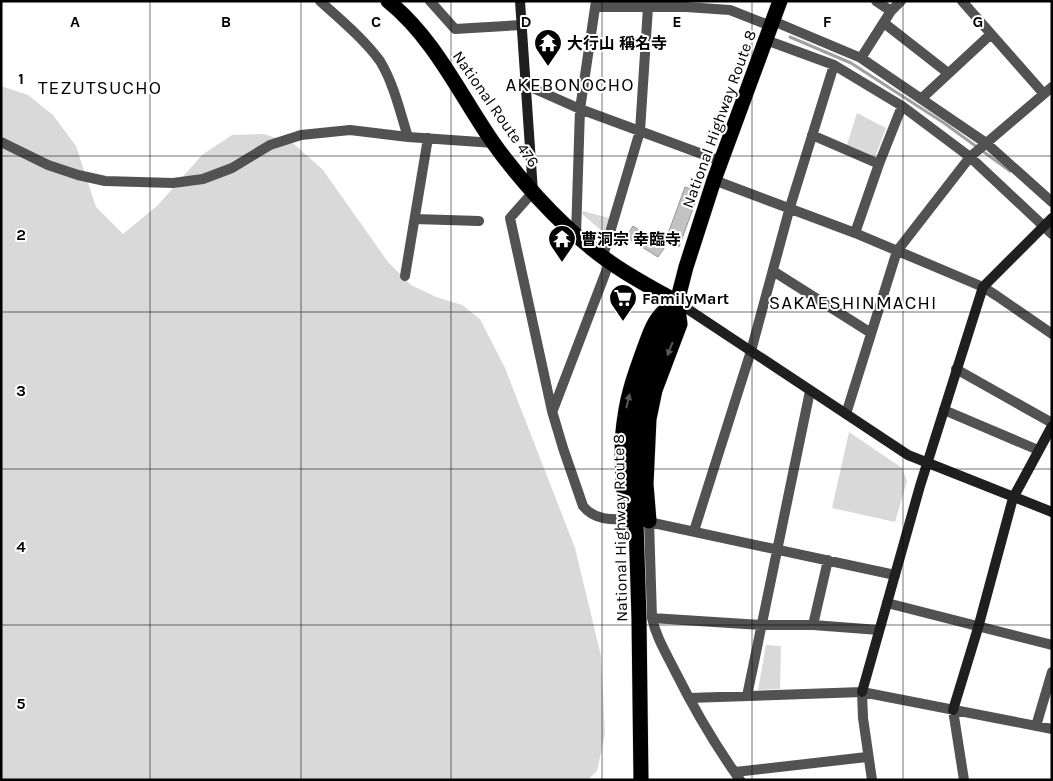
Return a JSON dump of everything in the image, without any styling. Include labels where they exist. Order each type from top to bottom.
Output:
[{"type":"highway","name":"National Route 476","points":[[388,1],[425,39],[494,143],[532,192],[576,235],[606,259],[677,302]]},
{"type":"highway","name":"National Highway Route 8","points":[[641,780],[638,666],[645,618],[634,457],[637,419],[642,392],[665,326],[677,302],[686,267],[714,180],[780,1]]},
{"type":"highway","points":[[627,520],[622,453],[624,416],[633,379],[653,325],[660,313],[677,302],[680,324],[655,390],[649,419],[645,521]]},
{"type":"street","points":[[320,1],[346,24],[380,62],[389,80],[408,137]]},
{"type":"street","points":[[430,1],[455,29],[522,26]]},
{"type":"street","points":[[520,1],[532,192],[510,218],[552,411],[582,506],[596,517],[627,520]]},
{"type":"street","points":[[876,1],[891,11]]},
{"type":"street","points":[[860,58],[891,11],[901,1]]},
{"type":"street","points":[[846,414],[897,251],[970,157],[1048,90],[991,34],[962,1]]},
{"type":"street","points":[[576,235],[580,109],[596,4],[648,7],[731,6],[902,106],[970,157],[1052,234]]},
{"type":"street","points":[[552,411],[606,259],[640,131],[648,7]]},
{"type":"street","points":[[884,23],[948,73]]},
{"type":"street","points":[[770,29],[860,58],[986,143],[1052,202]]},
{"type":"street","points":[[921,99],[991,34]]},
{"type":"street","points":[[694,531],[751,351],[790,208],[834,65]]},
{"type":"street","points":[[526,85],[580,109],[721,161]]},
{"type":"street","points":[[855,233],[902,106]]},
{"type":"street","points":[[1,142],[48,166],[78,175],[105,181],[173,183],[203,179],[232,168],[270,145],[301,135],[350,130],[408,137],[494,143]]},
{"type":"street","points":[[812,135],[879,164]]},
{"type":"street","points":[[405,276],[428,138]]},
{"type":"street","points":[[714,180],[855,233],[982,287],[1052,334]]},
{"type":"street","points":[[872,780],[867,757],[862,692],[927,463],[982,287],[1052,218]]},
{"type":"street","points":[[415,219],[479,221]]},
{"type":"street","points":[[772,271],[871,333]]},
{"type":"street","points":[[677,302],[908,455],[1052,512]]},
{"type":"street","points":[[956,369],[1052,424],[1013,498],[978,628],[953,710],[964,780]]},
{"type":"street","points":[[746,696],[810,391]]},
{"type":"street","points":[[944,410],[1038,450]]},
{"type":"street","points":[[867,757],[737,776],[717,748],[688,698],[655,631],[645,618],[645,521],[895,575]]},
{"type":"street","points":[[813,625],[828,560]]},
{"type":"street","points":[[887,603],[978,628],[1052,645]]},
{"type":"street","points":[[645,618],[762,625],[813,625],[879,630]]},
{"type":"street","points":[[1036,726],[1052,672]]},
{"type":"street","points":[[688,698],[862,692],[1052,729]]},
{"type":"lane","points":[[624,545],[627,520]]},
{"type":"shaded area","points":[[1,86],[28,95],[53,115],[76,146],[96,207],[123,234],[158,205],[202,155],[232,135],[264,134],[294,144],[323,170],[388,262],[411,285],[436,297],[462,305],[480,319],[505,368],[575,548],[601,656],[605,734],[597,771],[588,780],[1,780]]},
{"type":"shaded area","points":[[857,113],[886,128],[875,157],[847,145]]},
{"type":"shaded area","points":[[583,211],[609,218],[604,233],[582,214]]},
{"type":"shaded area","points":[[849,432],[902,468],[907,481],[895,522],[832,508]]},
{"type":"shaded area","points":[[766,645],[781,646],[780,689],[758,690]]},
{"type":"building","points":[[685,187],[699,192],[679,247],[665,242]]},
{"type":"building","points":[[633,226],[665,247],[658,257],[626,237]]},
{"type":"waterway","points":[[790,37],[851,63],[944,123],[1010,171]]},
{"type":"place","name":"大行山 稱名寺","points":[[548,67]]},
{"type":"place","name":"曹洞宗 幸臨寺","points":[[562,263]]},
{"type":"place","name":"FamilyMart","points":[[623,322]]},
{"type":"district","name":"AKEBONOCHO","points":[[570,85]]},
{"type":"district","name":"TEZUTSUCHO","points":[[100,88]]},
{"type":"district","name":"SAKAESHINMACHI","points":[[853,303]]}]
